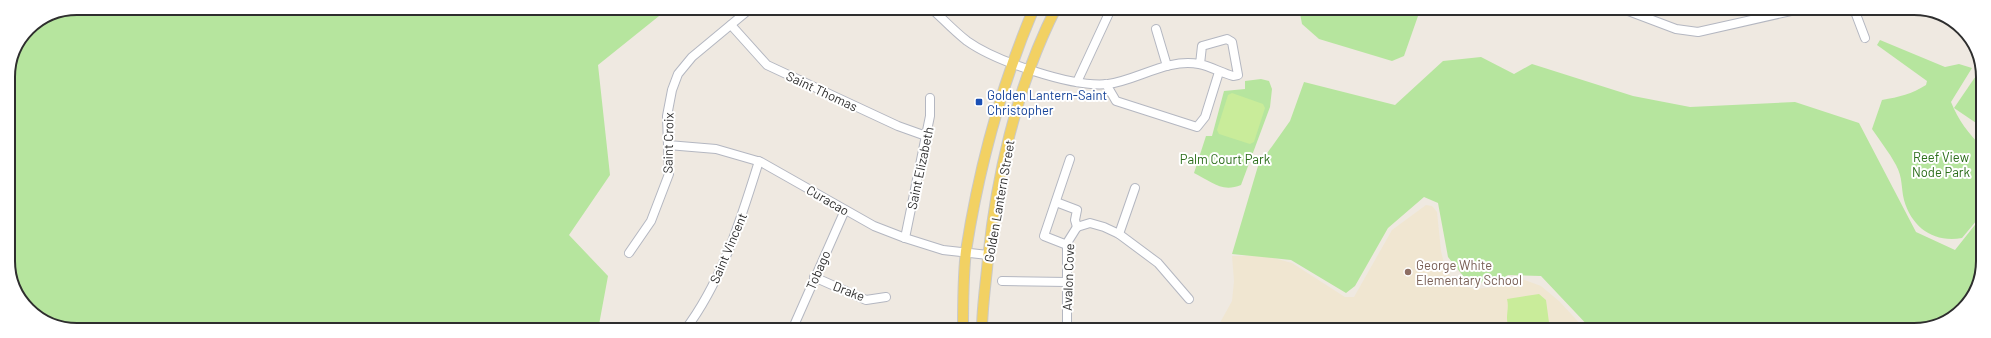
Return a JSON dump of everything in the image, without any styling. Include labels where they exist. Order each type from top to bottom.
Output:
[{"type":"main road","name":"Golden Lantern Street","points":[[962,323],[966,252],[986,147],[1012,63],[1031,15]]},
{"type":"main road","name":"Golden Lantern Street","points":[[983,323],[988,255],[1004,156],[1031,69],[1053,15]]},
{"type":"street","name":"Saint Croix","points":[[629,253],[651,221],[670,174],[667,116],[672,90],[678,74],[692,57],[743,15]]},
{"type":"street","points":[[939,15],[967,41],[997,58],[1078,82],[1106,84],[1119,82],[1167,66],[1185,63],[1200,64],[1233,76],[1238,75],[1230,40],[1228,39],[1202,46],[1200,64]]},
{"type":"street","points":[[1078,82],[1108,15]]},
{"type":"street","points":[[1645,15],[1676,29],[1698,32],[1773,15]]},
{"type":"street","points":[[1856,15],[1865,38]]},
{"type":"street","name":"Saint Thomas","points":[[731,25],[767,65],[898,126],[926,136]]},
{"type":"street","points":[[1156,30],[1167,66]]},
{"type":"street","points":[[1106,84],[1116,101],[1197,127],[1205,117],[1220,72]]},
{"type":"street","name":"Saint Elizabeth","points":[[905,238],[930,116],[930,98]]},
{"type":"street","name":"Curacao","points":[[668,145],[716,149],[759,161],[874,226],[943,250],[988,255]]},
{"type":"street","points":[[1067,245],[1044,236],[1070,159]]},
{"type":"street","name":"Saint Vincent","points":[[690,323],[712,287],[740,221],[759,161]]},
{"type":"street","points":[[1119,234],[1134,188]]},
{"type":"street","points":[[1056,202],[1077,210],[1075,220],[1077,227],[1090,223],[1104,227],[1119,234],[1158,263],[1189,299]]},
{"type":"street","name":"Tobago","points":[[795,323],[845,210]]},
{"type":"street","name":"Avalon Cove","points":[[1067,323],[1067,245],[1071,235],[1077,227]]},
{"type":"street","name":"Drake","points":[[814,277],[866,300],[886,297]]},
{"type":"street","points":[[1002,281],[1067,282]]},
{"type":"shaded area","name":"George White Elementary School","points":[[1426,205],[1432,206],[1437,212],[1441,251],[1445,267],[1451,277],[1460,284],[1473,289],[1495,287],[1505,281],[1519,278],[1541,286],[1559,301],[1579,323],[1220,323],[1232,301],[1234,281],[1232,256],[1263,255],[1292,263],[1345,297],[1354,297],[1392,230]]},
{"type":"green space","points":[[77,15],[660,15],[598,65],[610,175],[569,235],[608,276],[599,323],[77,323],[61,321],[53,318],[42,313],[30,302],[23,292],[16,273],[15,77],[16,65],[20,53],[25,42],[42,25],[65,16]]},
{"type":"green space","points":[[1300,15],[1418,16],[1404,56],[1392,61],[1319,39],[1302,24]]},
{"type":"green space","name":"Reef View Node Park","points":[[1880,40],[1945,67],[1959,64],[1972,68],[1951,102],[1964,126],[1976,140],[1976,221],[1962,238],[1952,239],[1933,236],[1918,226],[1912,218],[1904,200],[1901,179],[1896,165],[1872,129],[1882,100],[1916,91],[1926,85],[1927,81],[1877,45]]},
{"type":"green space","points":[[1481,57],[1514,74],[1532,64],[1633,96],[1690,107],[1795,102],[1859,123],[1916,232],[1955,250],[1976,224],[1976,261],[1973,281],[1968,292],[1955,308],[1934,320],[1914,323],[1585,323],[1541,276],[1508,275],[1490,285],[1464,277],[1448,257],[1438,203],[1424,197],[1388,228],[1355,286],[1346,293],[1291,260],[1232,254],[1258,166],[1290,121],[1304,82],[1395,105],[1443,61]]},
{"type":"green space","points":[[1976,76],[1976,123],[1954,108]]},
{"type":"green space","name":"Palm Court Park","points":[[1261,79],[1269,81],[1272,89],[1270,107],[1241,185],[1228,188],[1222,187],[1194,173],[1206,136],[1212,136],[1224,91],[1245,89],[1245,81]]},
{"type":"green space","points":[[1232,93],[1263,104],[1265,108],[1254,142],[1250,144],[1219,134],[1217,130],[1228,95]]},
{"type":"green space","points":[[1539,294],[1546,300],[1549,323],[1508,323],[1507,299]]},
{"type":"place","name":"Golden Lantern-Saint Christopher","points":[[979,102]]},
{"type":"place","name":"George White Elementary School","points":[[1408,272]]}]
